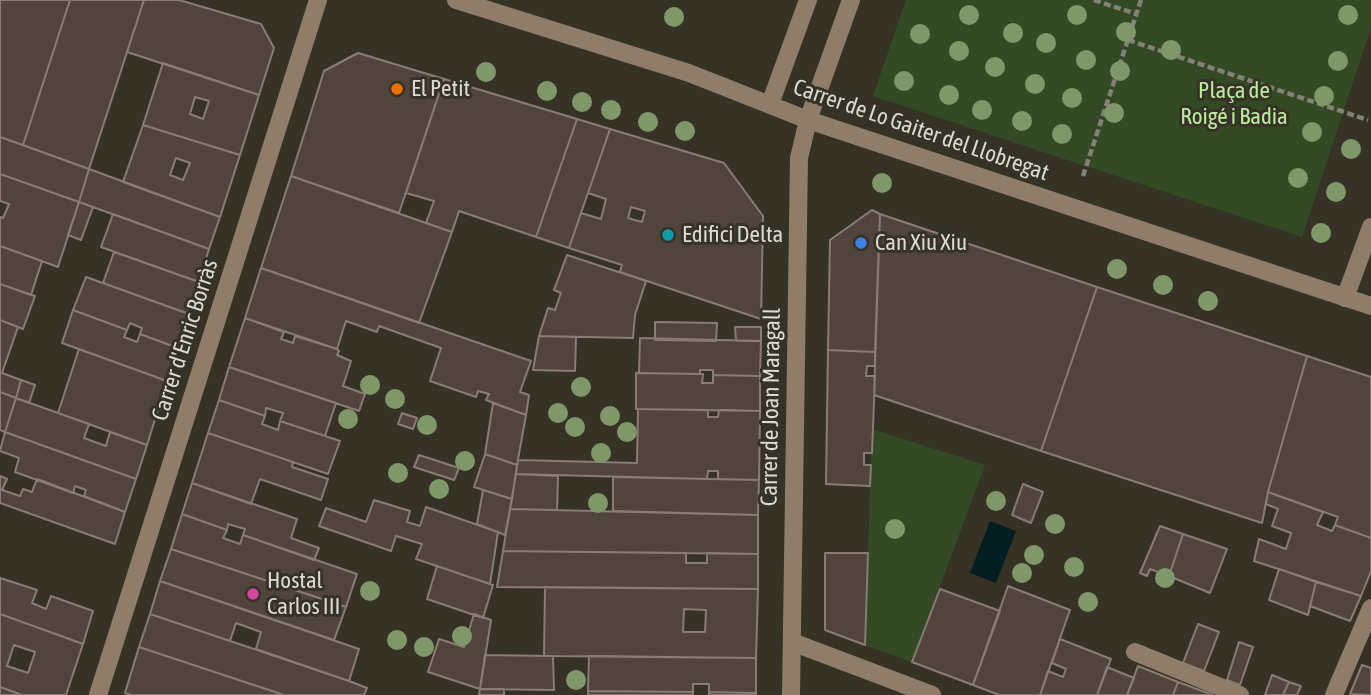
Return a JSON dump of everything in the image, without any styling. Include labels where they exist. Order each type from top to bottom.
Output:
[{"type":"street","name":"Carrer d'Enric Borràs","points":[[98,695],[318,0]]},
{"type":"street","name":"Carrer de Lo Gaiter del Llobregat","points":[[456,0],[689,73],[808,120],[1371,306]]},
{"type":"street","points":[[770,104],[808,0]]},
{"type":"street","name":"Carrer de Joan Maragall","points":[[791,695],[799,158],[808,120],[851,0]]},
{"type":"street","points":[[1345,298],[1371,227]]},
{"type":"street","points":[[1334,695],[1371,608]]},
{"type":"street","points":[[792,642],[932,695]]},
{"type":"street","points":[[1135,652],[1240,695]]},
{"type":"path","points":[[1094,0],[1137,14]]},
{"type":"path","points":[[1083,176],[1141,0]]},
{"type":"path","points":[[1128,40],[1368,120]]},
{"type":"green space","name":"Plaça de Roigé i Badia","points":[[906,0],[1371,0],[1371,28],[1302,237],[873,96]]},
{"type":"green space","points":[[872,429],[985,465],[912,662],[865,645]]},
{"type":"water","points":[[990,521],[1016,531],[996,583],[970,573]]},
{"type":"building","points":[[0,0],[70,0],[23,145],[0,137]]},
{"type":"building","points":[[70,0],[144,0],[89,169],[23,145]]},
{"type":"building","points":[[144,0],[179,0],[261,24],[274,48],[259,95],[127,52]]},
{"type":"building","points":[[358,53],[444,79],[399,213],[291,176],[324,71]]},
{"type":"building","points":[[163,63],[259,95],[240,155],[143,125]],"holes":[[[195,97],[209,101],[203,119],[190,114]]]},
{"type":"building","points":[[444,79],[577,119],[536,237],[459,211],[452,232],[426,223],[434,201],[406,193]]},
{"type":"building","points":[[577,119],[610,129],[569,248],[536,237]]},
{"type":"building","points":[[143,125],[240,155],[220,217],[123,182]],"holes":[[[176,158],[190,163],[183,180],[170,175]]]},
{"type":"building","name":"Edifici Delta","points":[[610,129],[724,163],[763,216],[761,319],[620,272],[622,265],[569,248],[581,213],[601,219],[606,199],[588,193]],"holes":[[[631,207],[645,211],[642,222],[628,218]]]},
{"type":"building","points":[[0,137],[89,169],[79,202],[0,174]]},
{"type":"building","points":[[89,169],[220,217],[209,249],[79,202]]},
{"type":"building","points":[[0,174],[79,202],[58,267],[0,246],[0,217],[3,218],[9,204],[0,201]]},
{"type":"building","points":[[291,176],[452,232],[419,323],[261,268]]},
{"type":"building","points":[[79,202],[93,207],[81,240],[68,235]]},
{"type":"building","points":[[872,210],[880,214],[875,352],[828,350],[830,240]]},
{"type":"building","points":[[113,214],[209,249],[199,282],[101,247]]},
{"type":"building","points":[[880,214],[1097,287],[1041,451],[874,395]]},
{"type":"building","points":[[0,246],[42,261],[31,295],[0,284]]},
{"type":"building","points":[[114,252],[199,282],[189,314],[103,283]]},
{"type":"building","points":[[567,255],[646,281],[635,315],[633,338],[539,336],[548,308],[555,310],[561,293],[554,290]]},
{"type":"building","points":[[261,268],[531,361],[520,392],[529,395],[526,415],[486,400],[489,394],[478,391],[476,397],[430,381],[441,348],[379,326],[377,332],[346,321],[337,349],[245,318]]},
{"type":"building","points":[[86,277],[189,314],[178,348],[140,334],[142,328],[130,323],[127,330],[73,310]]},
{"type":"building","points":[[0,284],[35,296],[23,329],[0,320]]},
{"type":"building","points":[[1097,287],[1307,356],[1268,492],[1262,523],[1041,451]]},
{"type":"building","points":[[73,310],[127,330],[124,337],[137,342],[140,334],[178,348],[167,381],[62,343]]},
{"type":"building","points":[[245,318],[284,332],[281,339],[293,343],[295,336],[337,349],[337,355],[351,361],[343,386],[365,394],[359,411],[229,367]]},
{"type":"building","points":[[0,320],[18,327],[2,373],[21,380],[16,398],[0,392]]},
{"type":"building","points":[[655,322],[717,323],[716,341],[655,340]]},
{"type":"building","points":[[735,327],[761,327],[761,341],[736,341]]},
{"type":"building","points":[[539,336],[576,337],[575,371],[533,370]]},
{"type":"building","points":[[640,338],[761,341],[760,376],[713,375],[713,370],[700,370],[700,374],[639,373]]},
{"type":"building","points":[[79,349],[167,381],[147,445],[58,413]]},
{"type":"building","points":[[828,350],[875,352],[875,366],[867,366],[866,376],[875,376],[872,453],[864,453],[864,465],[871,465],[870,486],[826,484]]},
{"type":"building","points":[[1307,356],[1371,377],[1371,538],[1335,525],[1338,517],[1268,492]]},
{"type":"building","points":[[229,367],[336,403],[325,436],[280,421],[283,413],[266,408],[265,416],[219,400]]},
{"type":"building","points":[[636,373],[703,374],[702,383],[713,383],[713,375],[760,376],[760,411],[636,409]]},
{"type":"building","points":[[21,380],[35,385],[29,403],[16,398]]},
{"type":"building","points":[[0,392],[16,398],[5,432],[0,430]]},
{"type":"building","points":[[16,398],[89,424],[84,438],[106,446],[110,432],[147,445],[136,479],[5,432]]},
{"type":"building","points":[[219,400],[265,416],[262,424],[278,430],[280,421],[340,441],[328,474],[208,433]]},
{"type":"building","points":[[493,403],[526,415],[517,465],[485,454]]},
{"type":"building","points":[[638,409],[708,410],[708,417],[718,417],[719,410],[760,411],[759,480],[718,479],[718,471],[708,471],[707,479],[516,474],[518,460],[637,463]]},
{"type":"building","points":[[402,413],[417,418],[413,429],[398,424]]},
{"type":"building","points":[[5,432],[136,479],[125,512],[84,496],[86,490],[75,486],[73,493],[15,472],[19,458],[0,451]]},
{"type":"building","points":[[208,433],[293,462],[292,467],[328,479],[321,500],[260,479],[251,504],[192,483]]},
{"type":"building","points":[[485,454],[517,465],[512,499],[474,487]]},
{"type":"building","points":[[419,455],[459,468],[454,480],[414,467]]},
{"type":"building","points":[[516,474],[558,476],[557,510],[510,509]]},
{"type":"building","points":[[0,476],[7,479],[2,490],[20,496],[23,489],[32,492],[37,479],[125,512],[115,544],[0,503]]},
{"type":"building","points":[[613,477],[759,480],[758,515],[613,511]]},
{"type":"building","points":[[192,483],[297,519],[291,538],[319,548],[314,560],[243,535],[245,529],[228,524],[227,530],[182,514]]},
{"type":"building","points":[[1023,484],[1043,492],[1031,523],[1012,515]]},
{"type":"building","points":[[483,490],[512,499],[505,535],[477,524]]},
{"type":"building","points":[[1268,492],[1323,512],[1317,525],[1332,531],[1335,525],[1371,538],[1371,571],[1361,596],[1254,561],[1259,539],[1286,549],[1291,533],[1272,526],[1278,509],[1266,504]]},
{"type":"building","points":[[374,500],[410,511],[407,522],[420,526],[426,507],[498,532],[490,584],[416,559],[422,544],[396,536],[391,551],[319,526],[326,508],[366,522]]},
{"type":"building","points":[[510,509],[758,515],[758,554],[503,551]]},
{"type":"building","points":[[182,514],[227,530],[223,538],[240,544],[243,535],[357,574],[346,607],[171,549]]},
{"type":"building","points":[[1160,526],[1183,534],[1169,576],[1150,569],[1147,576],[1140,573]]},
{"type":"building","points":[[1183,534],[1227,549],[1210,593],[1169,576]]},
{"type":"building","name":"Hostal Carlos III","points":[[171,549],[346,607],[334,640],[160,581]]},
{"type":"building","points":[[503,551],[686,553],[686,563],[707,563],[707,553],[758,554],[758,589],[497,587]]},
{"type":"building","points":[[825,553],[868,553],[865,645],[825,630]]},
{"type":"building","points":[[437,566],[493,585],[483,618],[427,599]]},
{"type":"building","points":[[1279,569],[1316,582],[1308,615],[1269,600]]},
{"type":"building","points":[[0,578],[37,590],[32,603],[46,609],[51,596],[93,611],[83,644],[0,614]]},
{"type":"building","points":[[160,581],[359,649],[349,681],[256,649],[261,632],[236,623],[230,641],[150,614]]},
{"type":"building","points":[[1316,582],[1361,596],[1350,621],[1310,606]]},
{"type":"building","points":[[1008,586],[1070,610],[1040,695],[999,695],[973,685]]},
{"type":"building","points":[[545,587],[758,589],[756,658],[544,656]],"holes":[[[684,609],[706,610],[705,632],[683,632]]]},
{"type":"building","points":[[940,589],[1000,611],[973,685],[912,662]]},
{"type":"building","points":[[0,614],[83,644],[66,695],[22,695],[0,687]],"holes":[[[14,645],[35,652],[28,673],[7,666]]]},
{"type":"building","points":[[150,614],[367,688],[364,695],[284,695],[139,647]]},
{"type":"building","points":[[474,614],[491,620],[480,689],[428,672],[439,639],[464,647]]},
{"type":"building","points":[[1198,624],[1219,632],[1204,671],[1183,663]]},
{"type":"building","points":[[1060,639],[1111,659],[1097,695],[1040,695],[1048,671],[1063,677],[1066,669],[1052,663]]},
{"type":"building","points":[[1239,642],[1253,647],[1240,685],[1227,680]]},
{"type":"building","points":[[139,647],[284,695],[131,695],[125,693]]},
{"type":"building","points":[[485,655],[553,656],[554,690],[480,689]]},
{"type":"building","points":[[589,656],[756,658],[756,693],[709,692],[709,684],[693,684],[693,692],[588,691]]},
{"type":"building","points":[[1362,665],[1371,668],[1371,695],[1350,694]]},
{"type":"building","points":[[1138,666],[1178,682],[1173,695],[1127,695]]},
{"type":"building","points":[[1107,667],[1134,678],[1127,695],[1097,695]]},
{"type":"building","points":[[1272,675],[1289,682],[1283,695],[1265,695]]},
{"type":"building","points":[[1178,682],[1213,695],[1173,695]]},
{"type":"building","points":[[1289,682],[1301,686],[1297,695],[1283,695]]},
{"type":"building","points":[[0,687],[22,695],[0,695]]},
{"type":"building","points":[[480,689],[504,689],[504,695],[479,695]]},
{"type":"building","points":[[588,691],[693,692],[693,695],[588,695]]},
{"type":"building","points":[[709,692],[756,693],[756,695],[709,695]]},
{"type":"place","name":"El Petit","points":[[397,89]]},
{"type":"place","name":"Edifici Delta","points":[[668,235]]},
{"type":"place","name":"Can Xiu Xiu","points":[[861,243]]},
{"type":"place","name":"Hostal Carlos III","points":[[253,594]]}]
